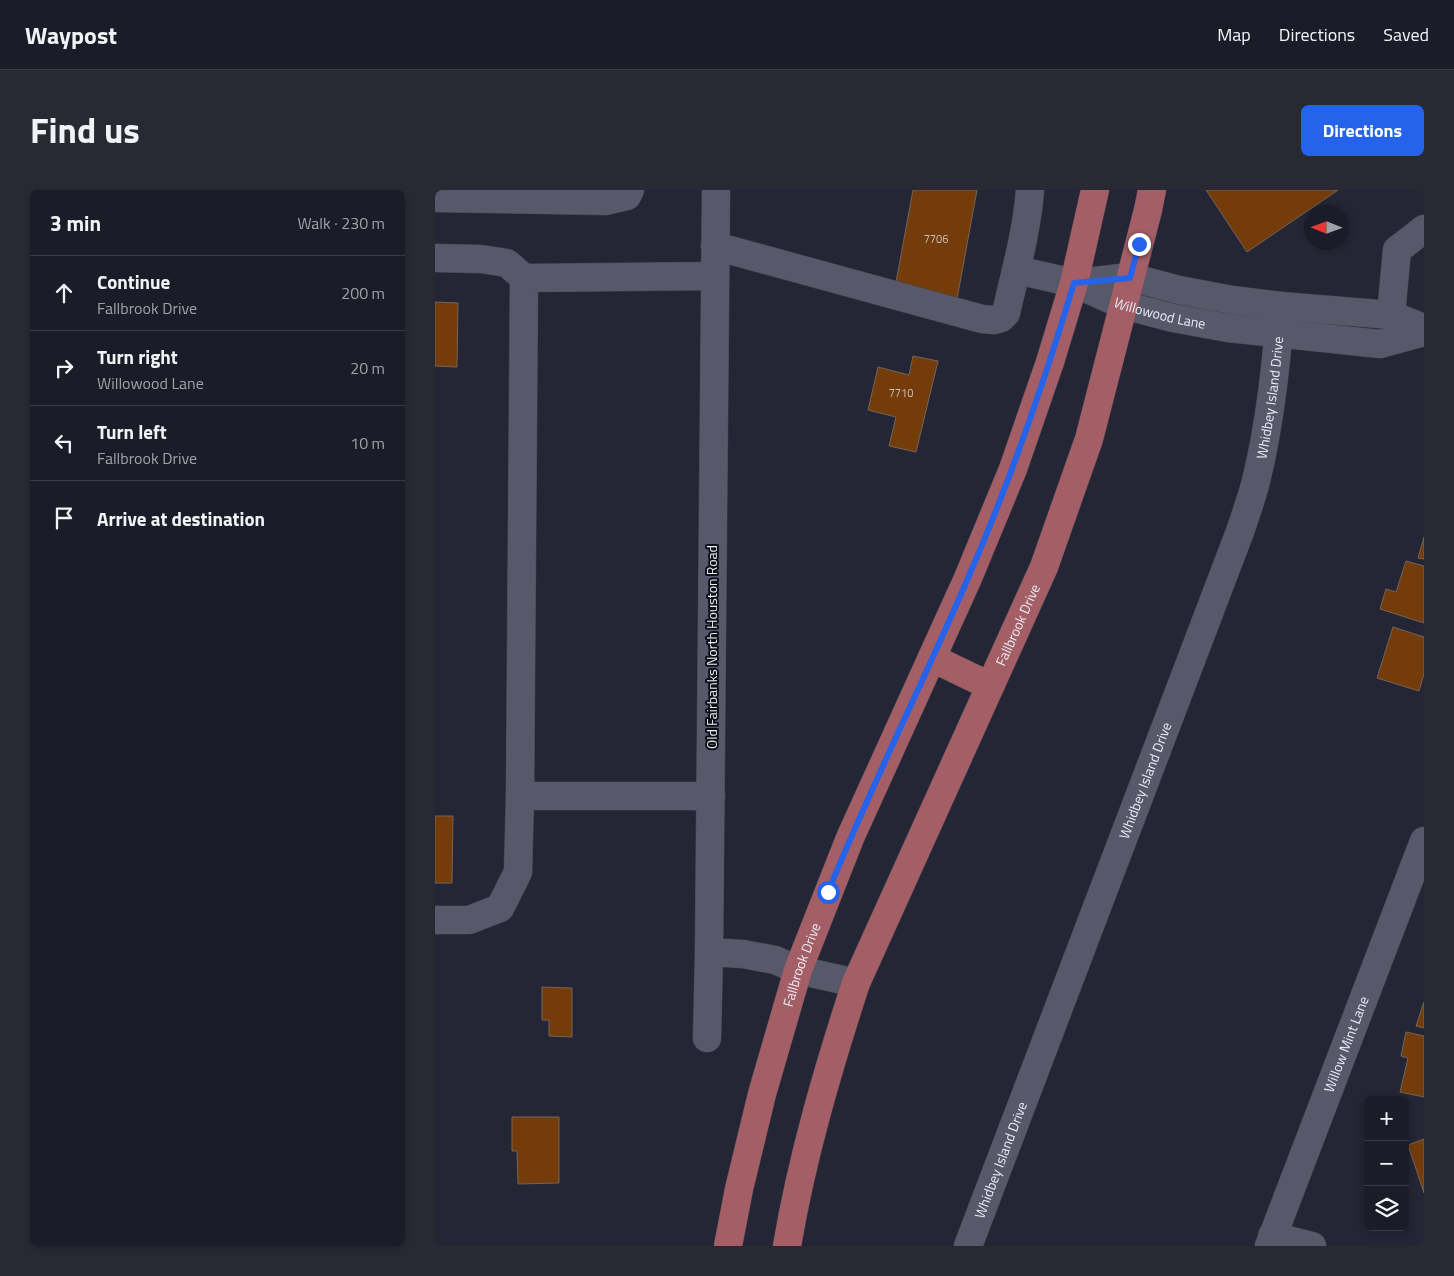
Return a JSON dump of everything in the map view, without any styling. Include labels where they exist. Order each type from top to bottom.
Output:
[{"type":"main road","name":"Fallbrook Drive","points":[[728,1246],[739,1189],[762,1094],[798,970],[850,838],[968,578],[1013,469],[1050,362],[1074,283],[1095,190]]},
{"type":"main road","name":"Fallbrook Drive","points":[[787,1246],[808,1147],[836,1044],[856,983],[1044,567],[1089,439],[1152,190]]},
{"type":"main road","points":[[932,658],[990,686]]},
{"type":"street","points":[[435,198],[606,201],[627,196],[630,190]]},
{"type":"street","name":"Old Fairbanks North Houston Road","points":[[707,1038],[716,190]]},
{"type":"street","points":[[715,246],[982,319],[993,320],[1001,318],[1006,313],[1029,206],[1030,190]]},
{"type":"street","points":[[1391,315],[1397,250],[1424,228]]},
{"type":"street","points":[[435,258],[481,259],[507,263],[524,278],[715,276]]},
{"type":"street","points":[[1016,270],[1074,283]]},
{"type":"street","points":[[435,920],[469,920],[501,908],[518,872],[524,278]]},
{"type":"street","name":"Willowood Lane","points":[[1074,283],[1130,278],[1232,300],[1391,315],[1424,330]]},
{"type":"street","name":"Willowood Lane","points":[[1074,283],[1123,305],[1173,318],[1228,328],[1381,344],[1424,330]]},
{"type":"street","name":"Whidbey Island Drive","points":[[968,1246],[1241,529],[1257,472],[1271,396],[1281,306]]},
{"type":"street","points":[[520,796],[711,796]]},
{"type":"street","name":"Willow Mint Lane","points":[[1271,1241],[1424,841]]},
{"type":"street","points":[[709,952],[743,954],[775,960],[798,970],[856,983]]},
{"type":"street","points":[[1271,1241],[1312,1246]]},
{"type":"building","points":[[913,190],[977,190],[957,299],[895,288]]},
{"type":"building","points":[[1206,190],[1338,190],[1316,205],[1304,205],[1304,213],[1247,252]]},
{"type":"building","points":[[435,302],[458,303],[457,367],[435,366]]},
{"type":"building","points":[[913,356],[938,361],[916,452],[889,446],[896,417],[868,410],[878,367],[909,375]]},
{"type":"building","points":[[1424,537],[1424,559],[1418,558]]},
{"type":"building","points":[[1406,561],[1424,566],[1424,623],[1380,609],[1386,589],[1396,592]]},
{"type":"building","points":[[1393,627],[1424,637],[1424,674],[1419,691],[1377,678]]},
{"type":"building","points":[[435,816],[453,816],[452,883],[435,883]]},
{"type":"building","points":[[542,987],[572,988],[572,1037],[549,1036],[549,1020],[542,1020]]},
{"type":"building","points":[[1424,1002],[1424,1028],[1416,1026]]},
{"type":"building","points":[[1406,1032],[1424,1036],[1424,1097],[1400,1092],[1408,1058],[1401,1056]]},
{"type":"building","points":[[512,1117],[559,1117],[559,1183],[518,1184],[517,1151],[512,1151]]},
{"type":"building","points":[[1424,1139],[1424,1193],[1409,1148],[1409,1145]]},
{"type":"route","points":[[828,892],[850,838],[968,578],[1013,469],[1050,362],[1074,283],[1130,278],[1139,244]]}]
